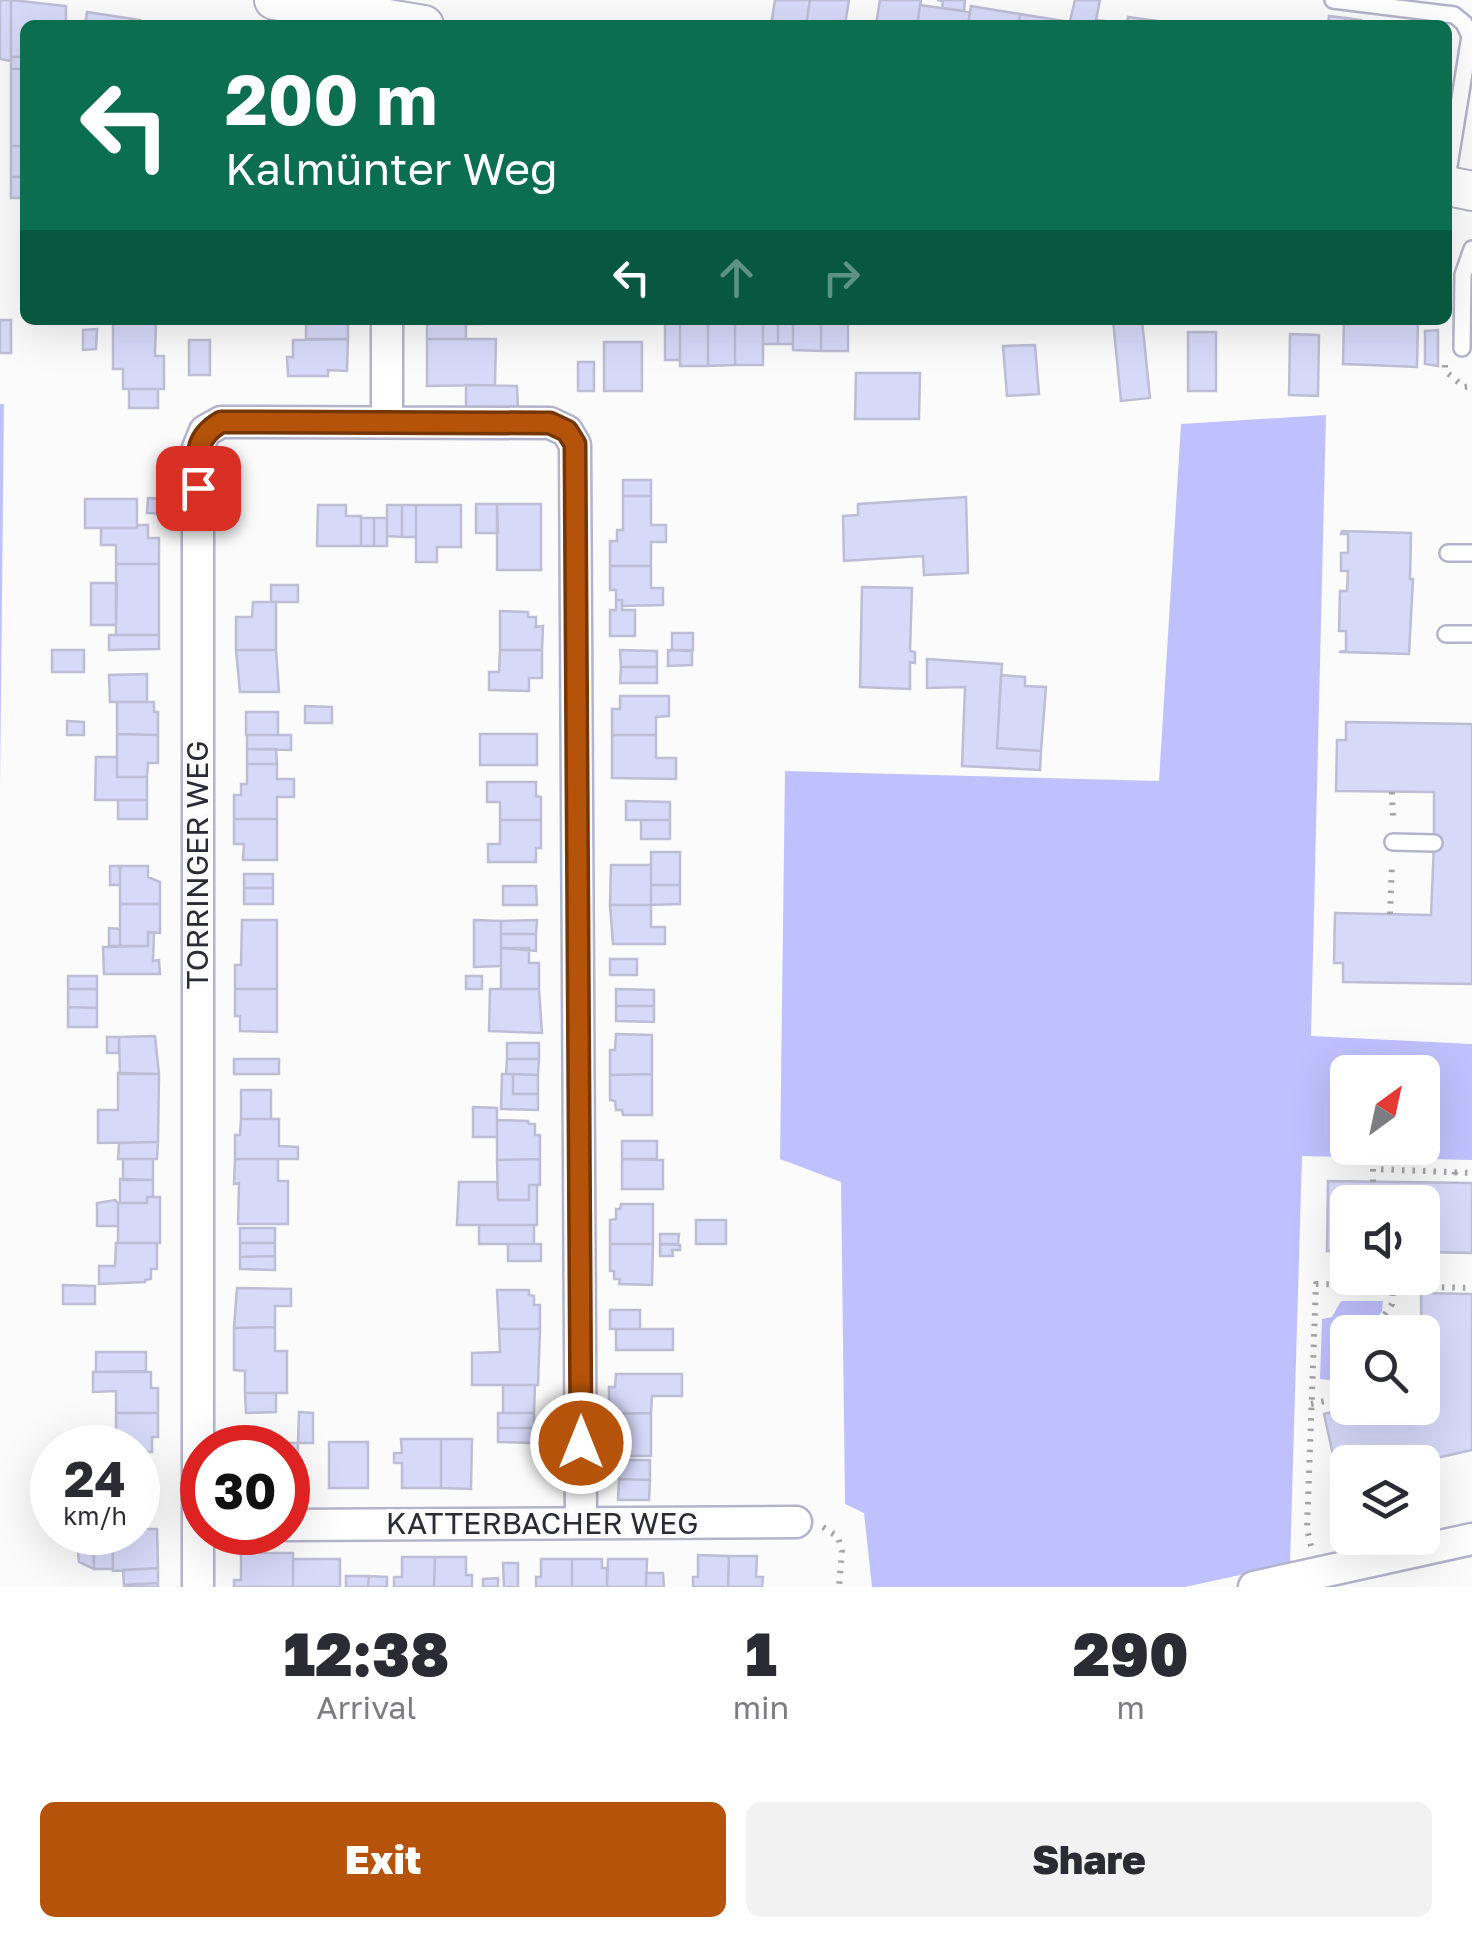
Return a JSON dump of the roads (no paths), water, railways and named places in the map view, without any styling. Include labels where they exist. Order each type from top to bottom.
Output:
[{"type":"street","points":[[274,0],[394,20]]},
{"type":"street","points":[[387,325],[387,422]]},
{"type":"street","name":"TORRINGER WEG","points":[[199,1425],[198,448],[206,431],[221,422],[550,423],[567,431],[575,444],[581,1523]]},
{"type":"street","name":"KATTERBACHER WEG","points":[[310,1525],[796,1522]]},
{"type":"street","points":[[1254,1587],[1472,1539]]},
{"type":"street","name":"TORRINGER WEG","points":[[198,1587],[199,1555]]},
{"type":"lane","points":[[1333,0],[1454,16],[1464,24],[1470,36],[1452,147]]},
{"type":"lane","points":[[1462,348],[1463,275],[1472,249]]},
{"type":"lane","points":[[1448,553],[1472,553]]},
{"type":"lane","points":[[1446,634],[1472,634]]},
{"type":"lane","points":[[1393,842],[1434,843]]}]
